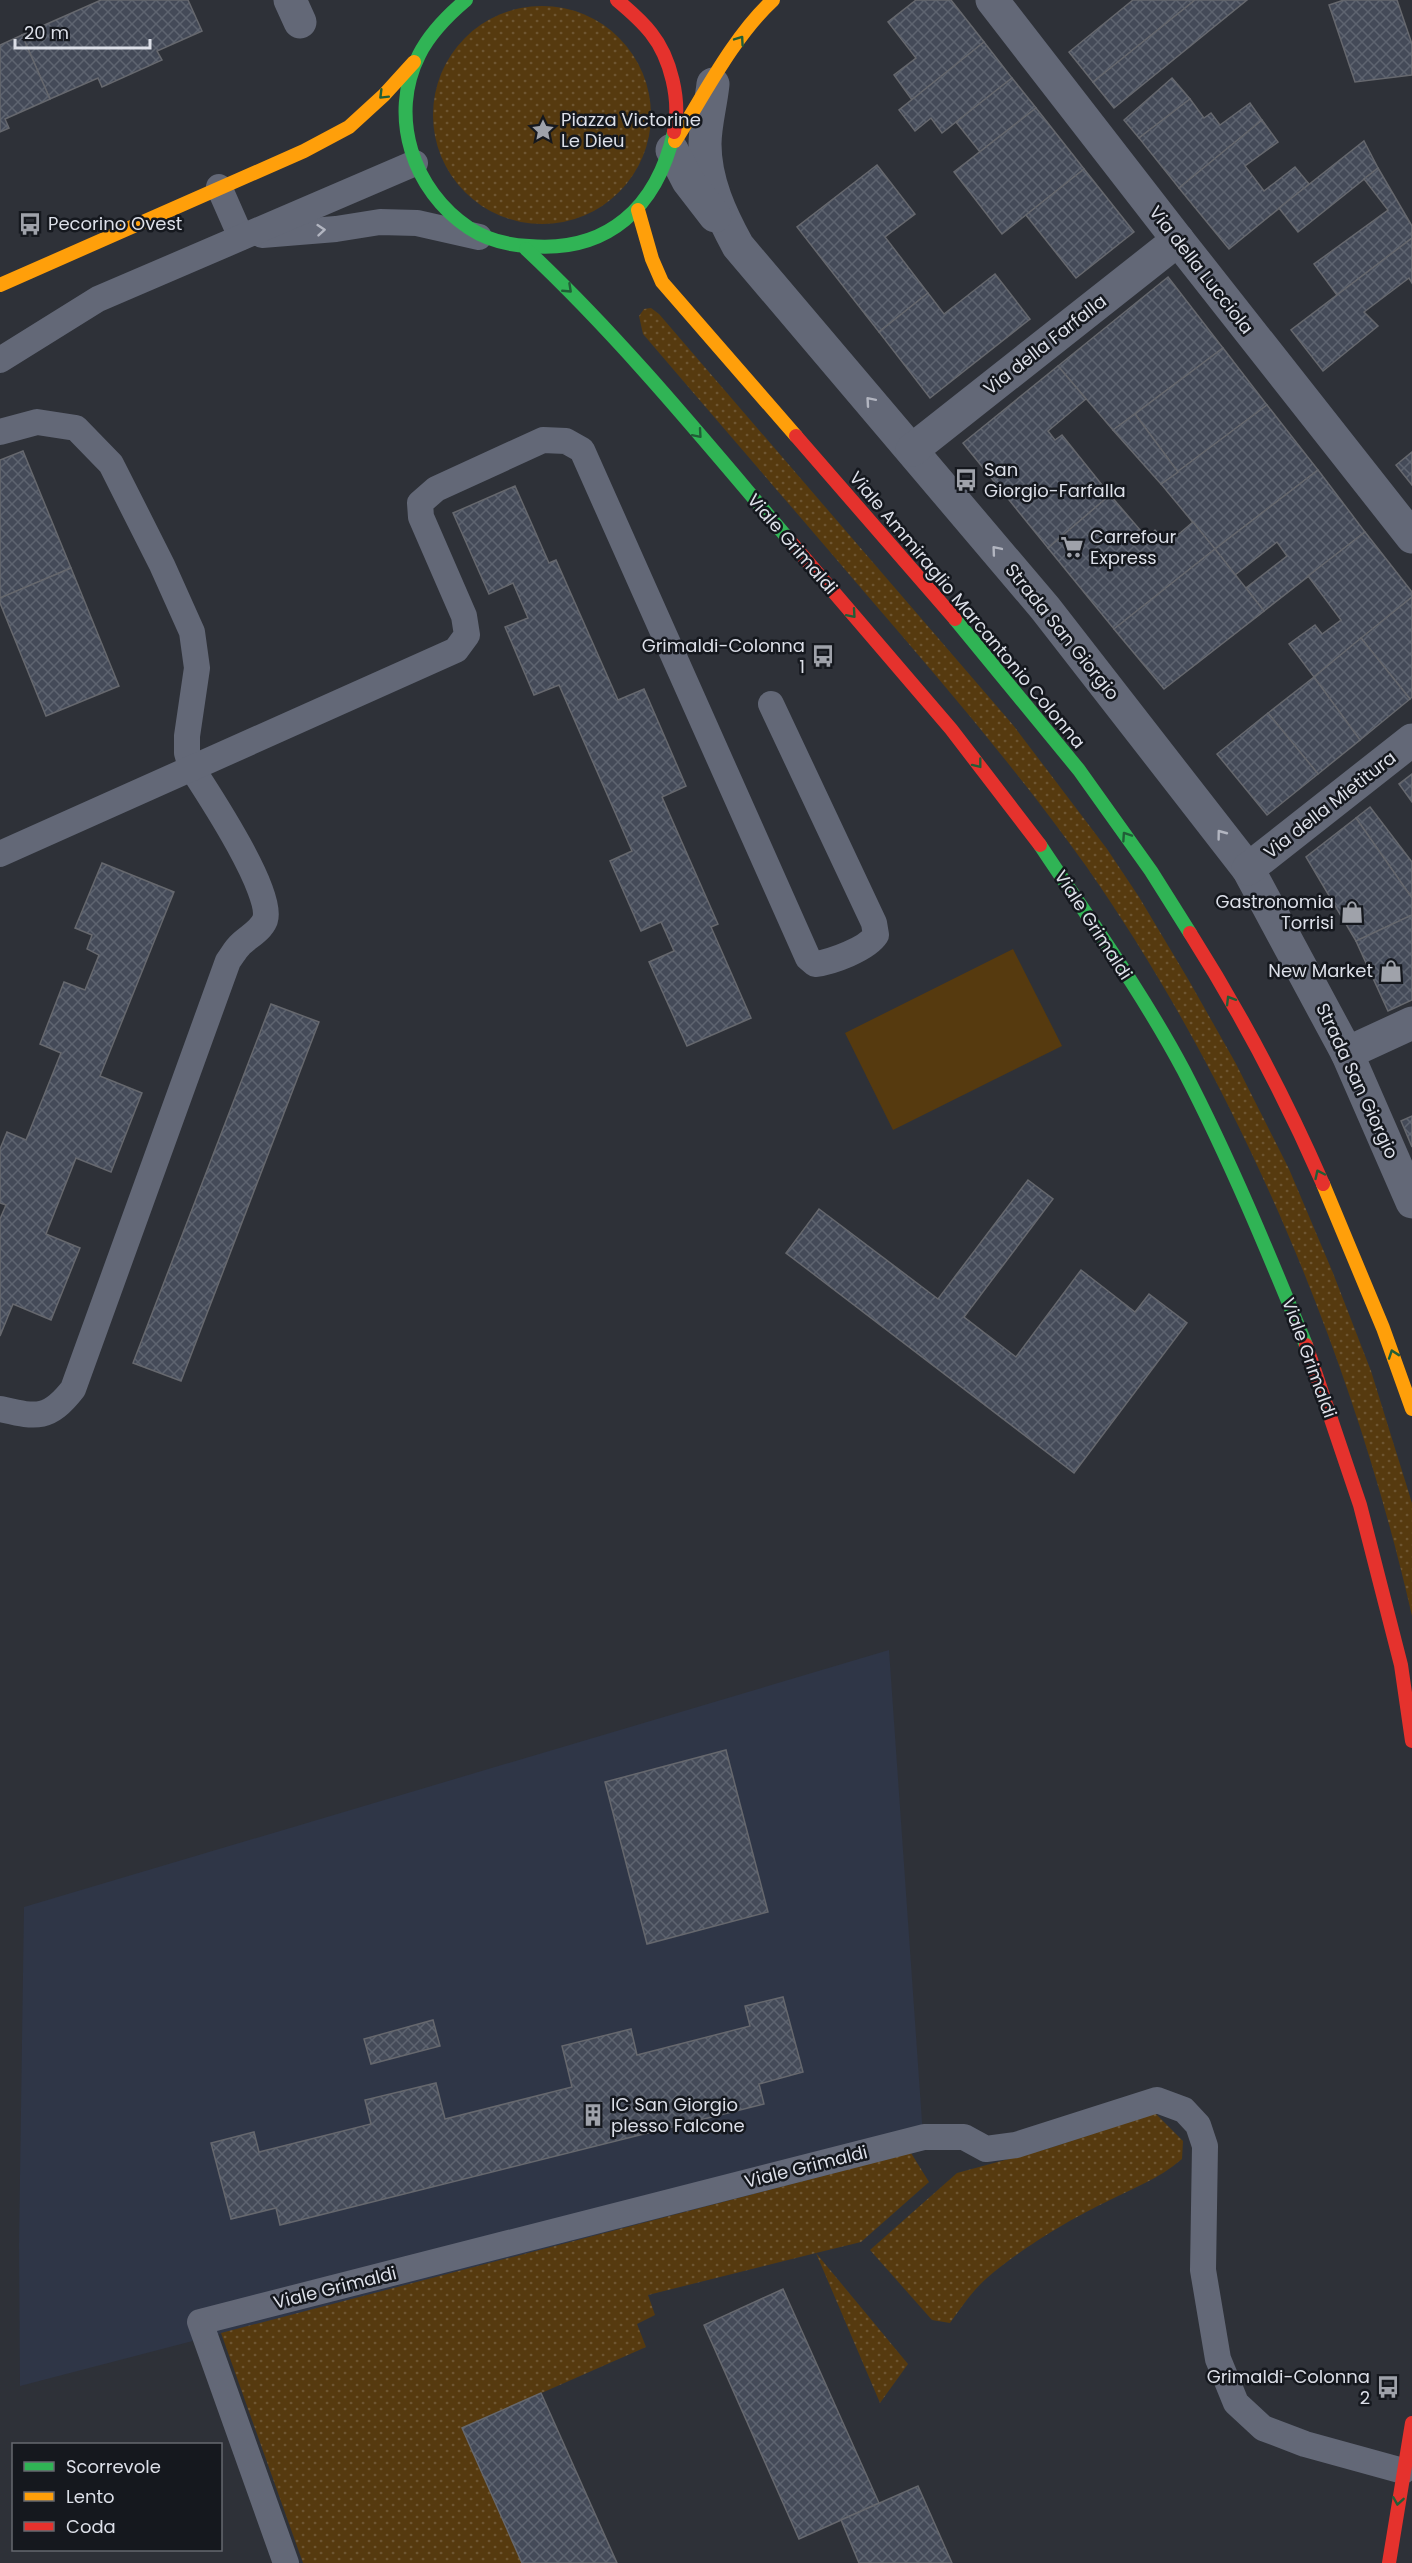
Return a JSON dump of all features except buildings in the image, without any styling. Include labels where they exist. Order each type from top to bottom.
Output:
[{"type":"main road","points":[[466,0],[448,13],[426,40],[415,61],[400,125],[427,187],[445,209],[466,227],[490,240],[526,249],[557,249],[587,242],[615,229],[638,210],[655,189],[667,166],[673,145],[678,108],[672,76],[659,45],[639,19],[616,0]]},
{"type":"main road","points":[[673,145],[729,56],[760,12],[773,0]]},
{"type":"main road","points":[[426,40],[432,10]]},
{"type":"main road","points":[[0,285],[304,151],[349,127],[384,95],[415,61]]},
{"type":"main road","points":[[349,127],[372,123]]},
{"type":"main road","name":"Viale Ammiraglio Marcantonio Colonna","points":[[638,210],[652,259],[662,282],[1011,685],[1101,799],[1183,920],[1250,1034],[1319,1174],[1384,1327],[1412,1409]]},
{"type":"main road","name":"Viale Grimaldi","points":[[526,249],[573,292],[622,345],[951,729],[1037,841],[1116,958],[1183,1070],[1249,1205],[1312,1359],[1360,1505],[1401,1665],[1412,1741]]},
{"type":"main road","points":[[1389,2563],[1412,2423]]},
{"type":"street","name":"Via della Lucciola","points":[[997,2],[1178,240],[1412,537]]},
{"type":"street","name":"Strada San Giorgio","points":[[713,84],[705,145],[710,176],[720,212],[738,246],[1052,617],[1248,869],[1347,1053],[1412,1202]]},
{"type":"street","points":[[673,145],[688,181],[738,246]]},
{"type":"street","name":"Via della Farfalla","points":[[912,450],[1178,240]]},
{"type":"street","name":"Via della Mietitura","points":[[1248,869],[1412,740]]},
{"type":"street","points":[[1347,1053],[1412,1023]]},
{"type":"lane","points":[[0,360],[98,299],[415,163]]},
{"type":"lane","points":[[219,187],[241,237]]},
{"type":"lane","points":[[241,237],[336,229],[380,222],[417,223],[490,240]]},
{"type":"lane","points":[[0,432],[37,422],[76,428],[111,464],[162,565],[192,632],[196,668],[187,736],[191,766],[259,883],[267,910],[265,922],[257,932],[239,945],[228,961],[73,1389],[59,1407],[34,1417],[0,1409]]},
{"type":"lane","points":[[0,854],[191,766],[456,650],[467,634],[464,616],[421,518],[420,503],[436,489],[543,440],[566,441],[582,450],[808,958],[815,964],[826,963],[872,942],[876,935],[874,923],[771,704]]},
{"type":"lane","name":"Viale Grimaldi","points":[[286,2563],[200,2322],[924,2137],[964,2137],[986,2149],[1016,2145],[1157,2100],[1184,2110],[1198,2125],[1205,2146],[1203,2270],[1218,2358],[1236,2403],[1263,2428],[1305,2444],[1403,2471]]},
{"type":"shaded area","points":[[531,6],[553,6],[584,14],[603,24],[619,38],[633,54],[643,73],[651,104],[647,147],[643,157],[633,176],[619,192],[603,206],[574,220],[553,224],[531,224],[510,220],[481,206],[451,176],[437,147],[433,126],[433,104],[437,83],[451,54],[481,24],[510,10]]},
{"type":"shaded area","points":[[651,308],[659,314],[1013,725],[1107,849],[1188,979],[1235,1062],[1289,1169],[1371,1371],[1412,1503],[1412,1616],[1387,1518],[1358,1420],[1323,1322],[1284,1226],[1241,1131],[1193,1039],[1142,950],[1086,866],[979,727],[643,334],[639,316],[644,309]]},
{"type":"shaded area","points":[[1013,949],[1062,1046],[893,1130],[845,1033]]},
{"type":"shaded area","points":[[889,1650],[924,2150],[20,2386],[19,2245],[24,1907]]},
{"type":"shaded area","points":[[1155,2113],[1183,2141],[1182,2159],[1155,2178],[1073,2219],[1019,2253],[975,2290],[950,2323],[932,2320],[870,2250],[957,2173],[1050,2148]]},
{"type":"shaded area","points":[[911,2153],[929,2182],[861,2242],[648,2295],[655,2315],[637,2324],[646,2347],[462,2428],[522,2563],[303,2563],[221,2333]]},
{"type":"shaded area","points":[[816,2253],[908,2364],[880,2403]]},
{"type":"traffic: fast","points":[[466,0],[428,39],[419,55],[410,78],[406,103],[406,127],[411,150],[420,173],[433,194],[469,228],[498,241],[529,246],[557,246],[583,242],[605,233],[625,220],[641,203],[666,159],[674,132]]},
{"type":"traffic: fast","points":[[526,249],[629,355],[790,541]]},
{"type":"traffic: fast","points":[[955,619],[1079,770],[1151,871],[1190,933]]},
{"type":"traffic: fast","points":[[1040,845],[1133,984],[1184,1071],[1233,1172],[1306,1345]]},
{"type":"traffic: slow","points":[[675,141],[732,49],[758,15],[773,0]]},
{"type":"traffic: slow","points":[[0,285],[304,151],[349,127],[384,95],[414,62]]},
{"type":"traffic: slow","points":[[638,210],[652,259],[662,282],[796,436]]},
{"type":"traffic: slow","points":[[1323,1184],[1383,1328],[1412,1409]]},
{"type":"traffic: jam","points":[[617,0],[647,28],[664,55],[673,80],[675,94],[674,132]]},
{"type":"traffic: jam","points":[[796,436],[955,619]]},
{"type":"traffic: jam","points":[[790,541],[951,729],[1040,845]]},
{"type":"traffic: jam","points":[[1190,933],[1227,993],[1261,1056],[1323,1184]]},
{"type":"traffic: jam","points":[[1306,1345],[1360,1505],[1401,1665],[1412,1741]]},
{"type":"traffic: jam","points":[[1389,2563],[1412,2423]]},
{"type":"place","name":"Piazza Victorine Le Dieu","points":[[543,130]]},
{"type":"place","name":"Pecorino Ovest","points":[[30,224]]},
{"type":"place","name":"San Giorgio-Farfalla","points":[[966,480]]},
{"type":"place","name":"Carrefour Express","points":[[1072,547]]},
{"type":"place","name":"Grimaldi-Colonna 1","points":[[823,656]]},
{"type":"place","name":"Gastronomia Torrisi","points":[[1352,912]]},
{"type":"place","name":"New Market","points":[[1391,971]]},
{"type":"place","name":"IC San Giorgio plesso Falcone","points":[[593,2115]]},
{"type":"place","name":"Grimaldi-Colonna 2","points":[[1388,2387]]}]
